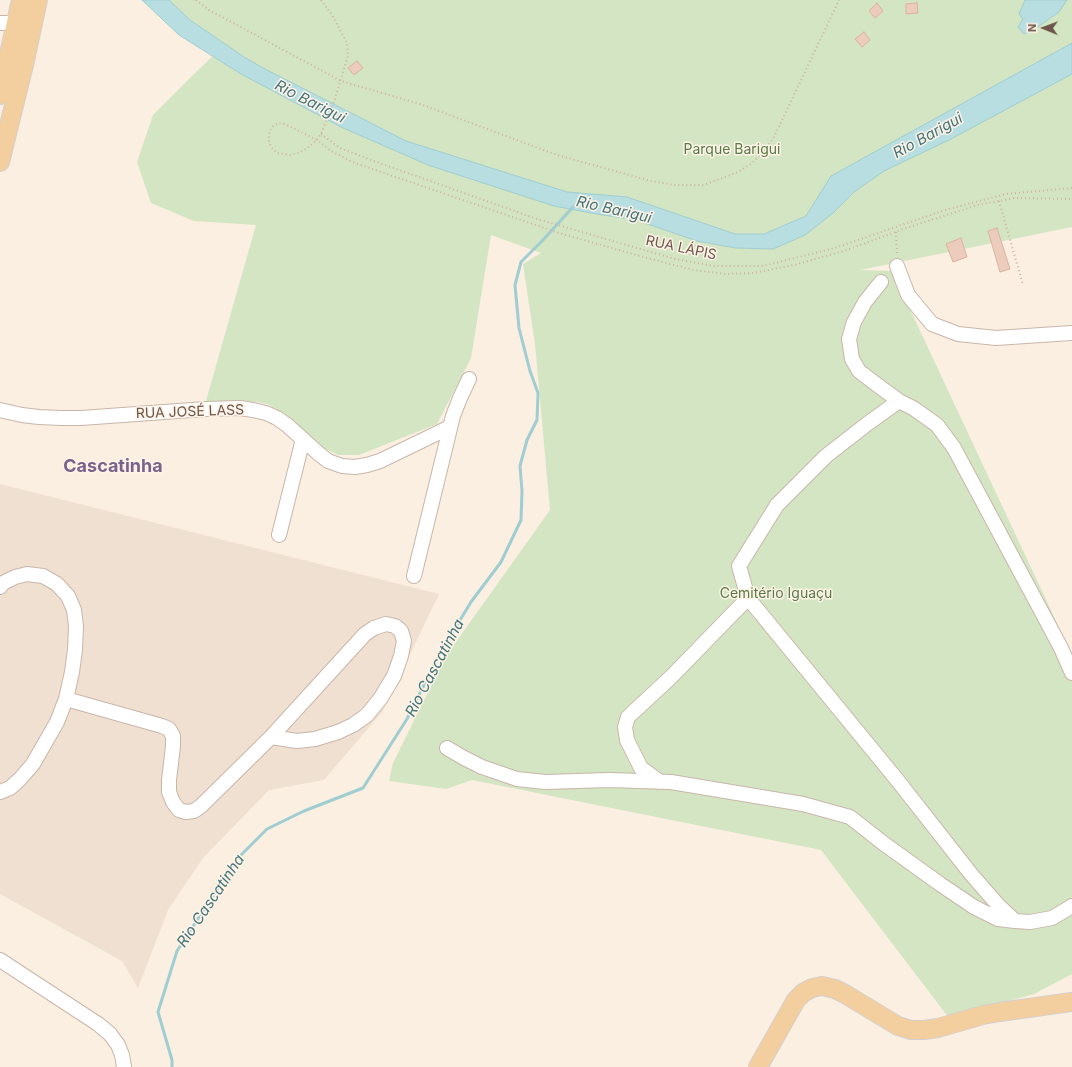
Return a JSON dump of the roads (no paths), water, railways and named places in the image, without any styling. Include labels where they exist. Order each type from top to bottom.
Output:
[{"type":"main road","points":[[0,95],[21,0]]},
{"type":"main road","points":[[16,23],[38,0]]},
{"type":"main road","points":[[0,162],[24,65],[21,46],[24,34],[23,29],[16,23]]},
{"type":"main road","points":[[758,1067],[796,1000],[803,993],[812,988],[822,986],[834,989],[898,1026],[911,1030],[938,1028],[983,1015],[1072,1002]]},
{"type":"street","points":[[897,266],[908,295],[932,324],[958,334],[996,338],[1072,333]]},
{"type":"street","points":[[881,282],[866,302],[854,322],[849,339],[852,359],[859,371],[899,401],[913,408],[936,425],[954,448],[1061,648],[1072,673]]},
{"type":"street","points":[[414,576],[450,427],[456,406],[469,379]]},
{"type":"street","points":[[899,401],[826,456],[777,505],[739,566],[748,598],[898,781],[971,874],[998,905],[1015,921]]},
{"type":"street","name":"RUA JOSÉ LASS","points":[[0,410],[39,417],[74,418],[206,409],[240,408],[253,410],[278,418],[328,461],[342,466],[355,467],[367,466],[380,461],[450,427]]},
{"type":"street","points":[[278,535],[303,439]]},
{"type":"street","points":[[0,587],[3,583],[15,577],[27,574],[43,576],[57,584],[68,596],[74,610],[76,626],[72,672],[66,699],[56,722],[33,764],[10,788],[0,792]]},
{"type":"street","points":[[660,782],[641,768],[627,740],[625,728],[628,717],[671,677],[748,598]]},
{"type":"street","points":[[66,699],[162,726],[169,730],[173,736],[168,780],[169,792],[173,802],[179,810],[186,812],[194,811],[201,806],[270,737],[365,634],[374,628],[386,624],[395,626],[401,631],[404,641],[401,656],[394,676],[380,699],[367,715],[353,725],[315,740],[297,741],[270,737]]},
{"type":"street","points":[[448,748],[482,767],[517,779],[545,782],[609,780],[671,782],[802,804],[850,817],[940,884],[974,907],[998,919],[1030,922],[1052,918],[1072,906]]},
{"type":"street","points":[[974,907],[986,892]]},
{"type":"street","points":[[0,960],[98,1024],[110,1034],[118,1045],[122,1055],[124,1067]]},
{"type":"water","name":"Rio Barigui","points":[[142,0],[169,0],[190,20],[244,57],[406,141],[567,192],[627,197],[735,234],[764,234],[806,216],[831,176],[1072,43],[1072,74],[951,139],[884,171],[854,192],[833,213],[805,235],[773,249],[736,248],[697,241],[636,220],[554,206],[428,165],[341,127],[241,74],[179,35]]},
{"type":"water","points":[[1025,0],[1067,0],[1059,12],[1038,27],[1024,34],[1018,27],[1023,19],[1019,14]]},
{"type":"waterway","name":"Rio Cascatinha","points":[[172,1067],[172,1060],[158,1012],[177,951],[237,859],[267,829],[304,811],[363,788],[407,719],[440,653],[471,602],[501,562],[521,520],[522,491],[520,466],[527,440],[537,420],[538,393],[530,371],[519,328],[515,285],[521,262],[573,207]]},
{"type":"district","name":"Cascatinha","points":[[113,467]]},
{"type":"park label","name":"Parque Barigui","points":[[732,150]]},
{"type":"park label","name":"Cemitério Iguaçu","points":[[776,594]]}]
